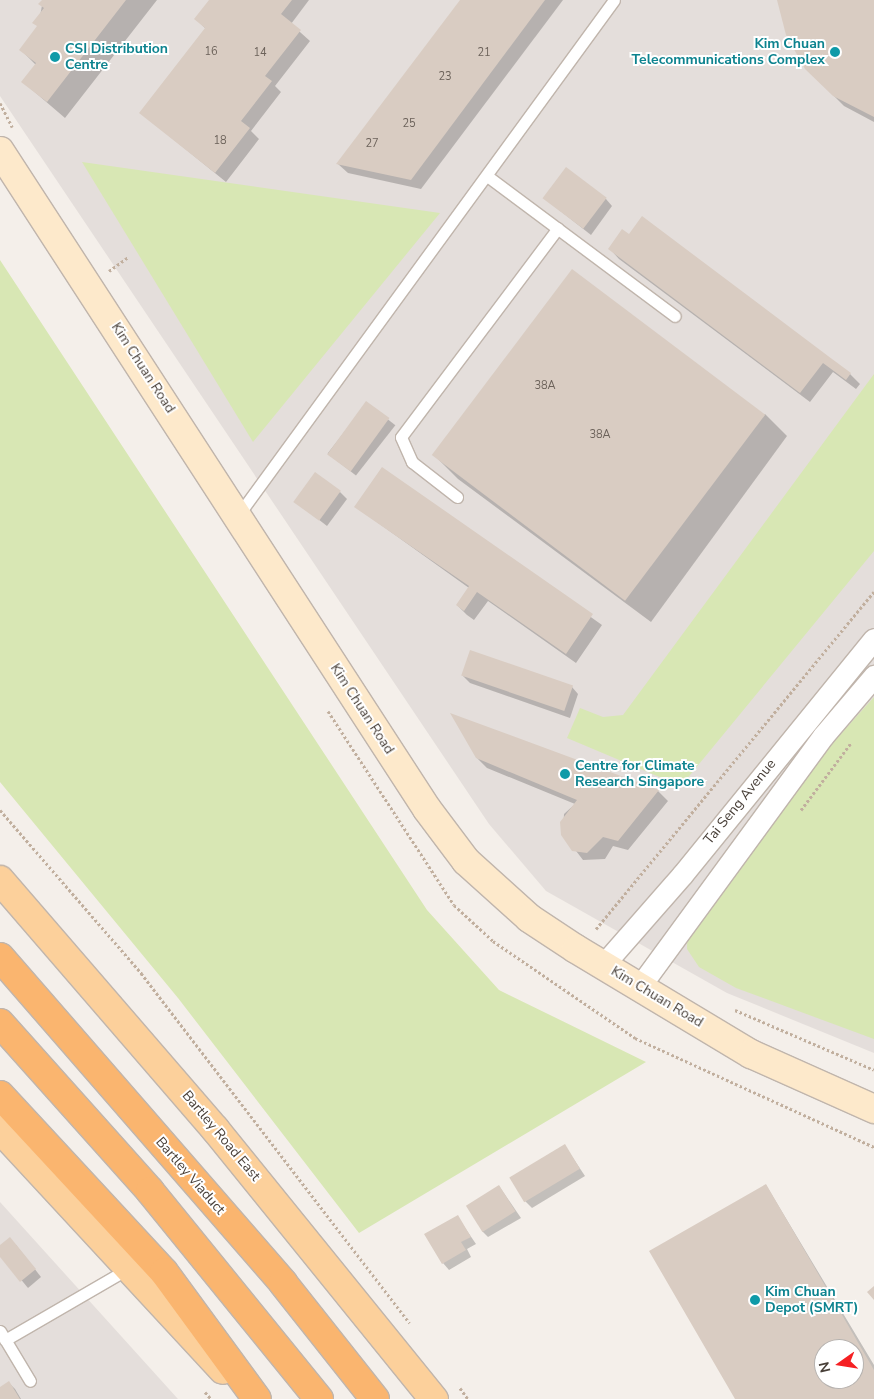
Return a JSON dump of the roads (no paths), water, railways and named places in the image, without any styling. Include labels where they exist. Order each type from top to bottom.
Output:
[{"type":"highway","name":"Bartley Viaduct","points":[[0,958],[283,1282],[375,1399]]},
{"type":"highway","points":[[0,1023],[150,1191],[319,1399]]},
{"type":"highway","points":[[0,1095],[164,1272],[257,1399]]},
{"type":"main road","name":"Kim Chuan Road","points":[[7,141],[238,514],[427,809],[466,862],[529,918],[610,956],[640,986],[751,1054],[874,1109]]},
{"type":"main road","name":"Bartley Road East","points":[[0,880],[215,1129],[434,1399]]},
{"type":"main road","points":[[0,1129],[130,1267],[249,1399]]},
{"type":"street","name":"Tai Seng Avenue","points":[[610,956],[682,876],[874,639]]},
{"type":"street","name":"Tai Seng Avenue","points":[[640,986],[823,736],[874,676]]},
{"type":"lane","points":[[238,514],[614,0]]},
{"type":"lane","points":[[487,176],[675,316]]},
{"type":"lane","points":[[457,497],[412,462],[401,437],[558,228]]},
{"type":"lane","points":[[30,1381],[3,1336],[130,1267]]},
{"type":"place","name":"Kim Chuan Telecommunications Complex","points":[[835,52]]},
{"type":"place","name":"CSI Distribution Centre","points":[[55,57]]},
{"type":"place","name":"Centre for Climate Research Singapore","points":[[565,774]]},
{"type":"place","name":"Kim Chuan Depot (SMRT)","points":[[755,1300]]}]
